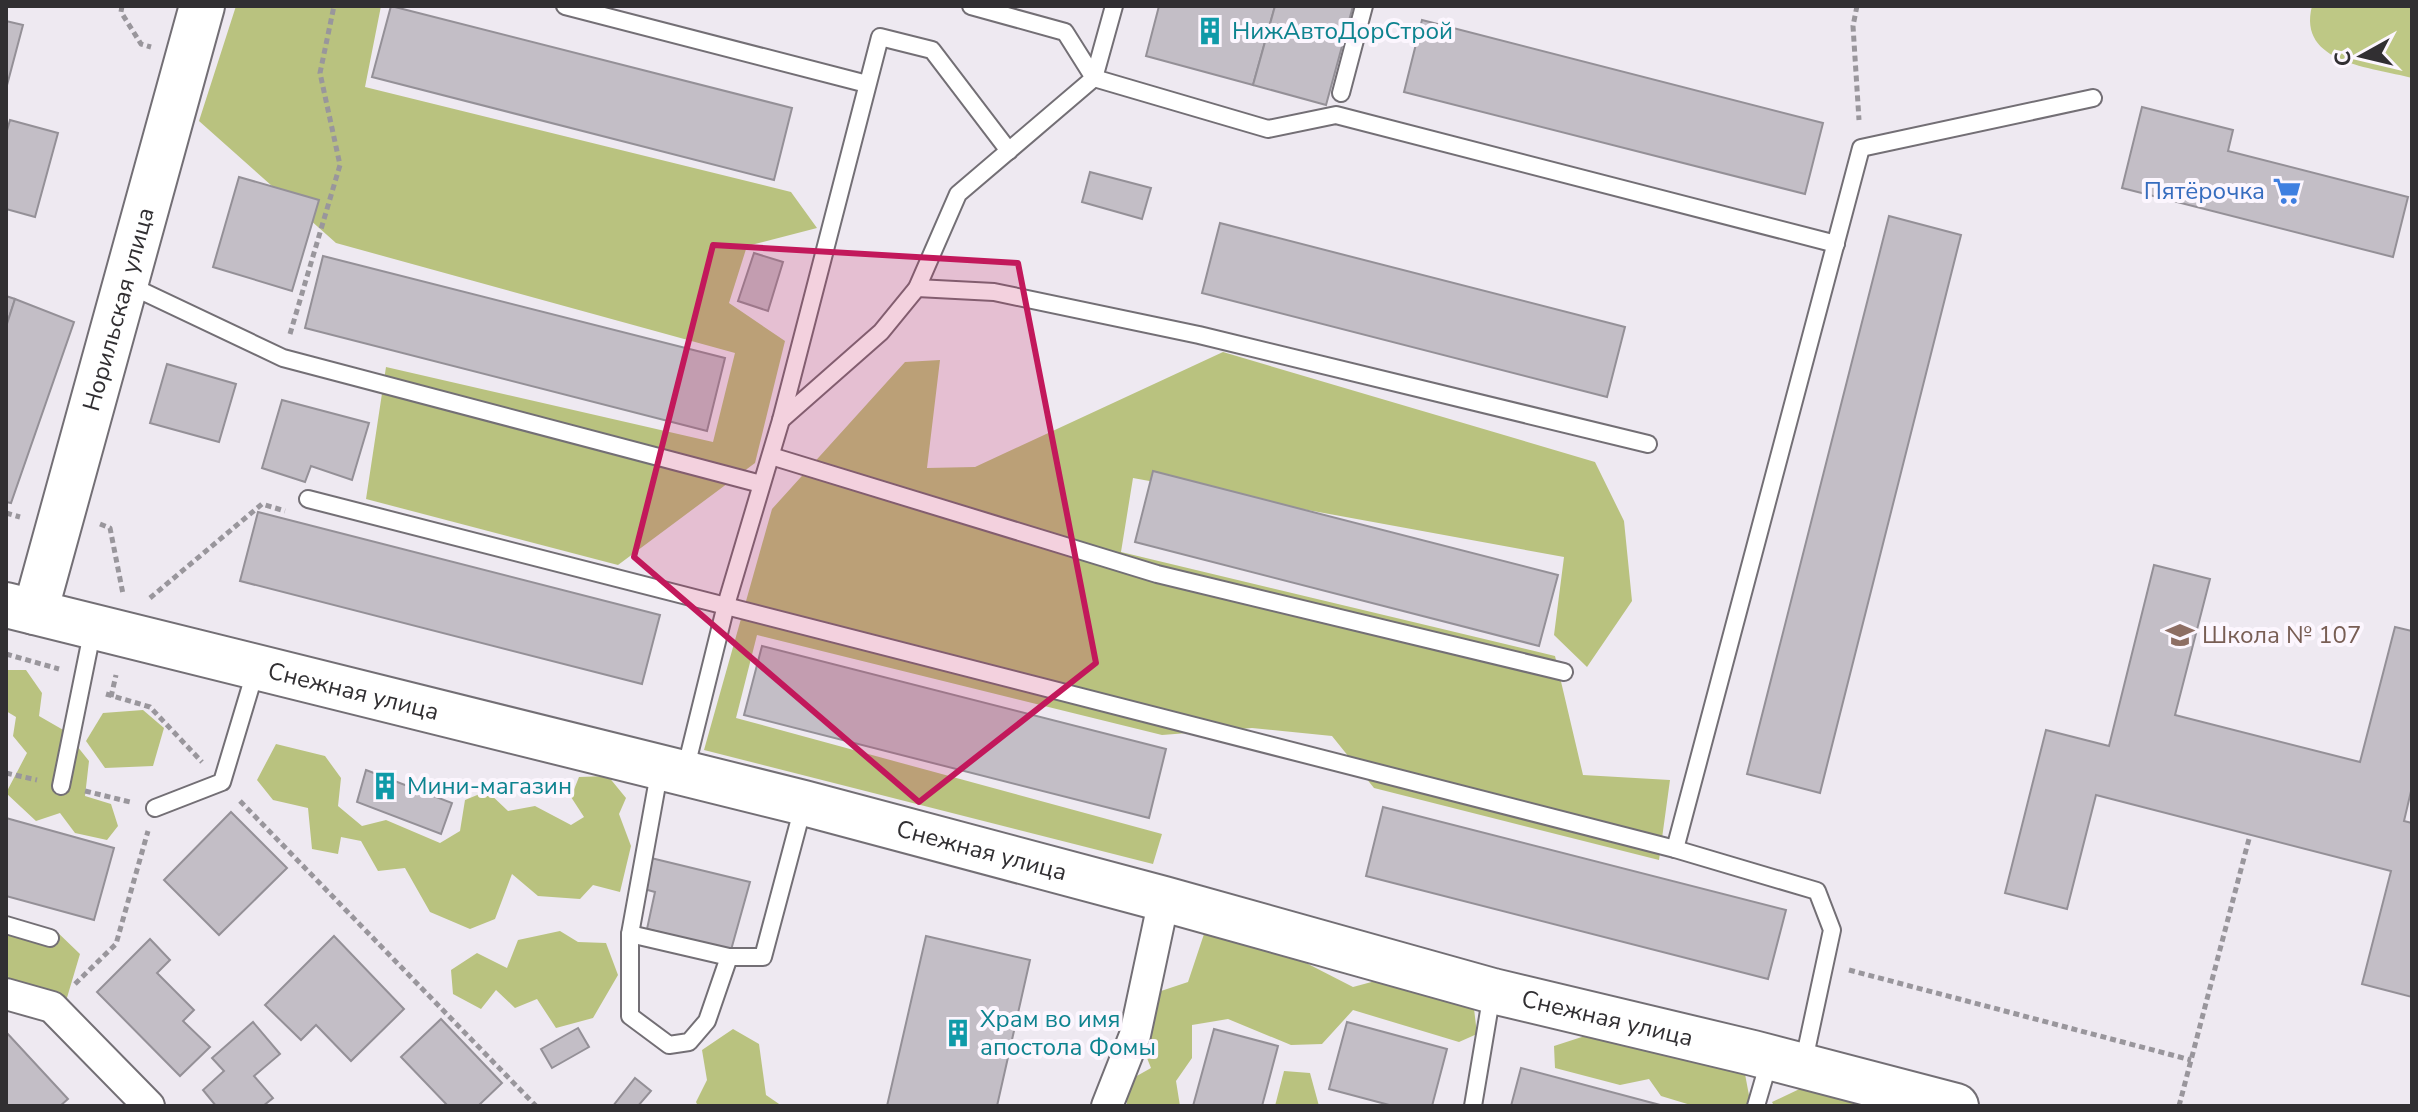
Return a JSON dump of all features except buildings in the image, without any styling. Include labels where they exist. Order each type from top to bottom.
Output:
[{"type":"street","name":"Норильская улица","points":[[21,608],[125,284],[202,6]]},
{"type":"street","name":"Снежная улица","points":[[21,608],[672,769],[1164,899],[1493,991],[1956,1106]]},
{"type":"street","points":[[1107,1106],[1135,1035],[1164,899]]},
{"type":"street","points":[[6,994],[52,1007],[149,1106]]},
{"type":"lane","points":[[565,6],[867,84]]},
{"type":"lane","points":[[971,6],[1065,32],[1094,78],[1268,129],[1336,115],[1836,244]]},
{"type":"lane","points":[[781,420],[881,332],[917,288],[958,194],[1094,78],[1114,6]]},
{"type":"lane","points":[[1341,93],[1364,6]]},
{"type":"lane","points":[[729,957],[707,1021],[689,1042],[669,1045],[630,1016],[630,934],[672,769],[771,456],[880,37],[932,50],[1009,151]]},
{"type":"lane","points":[[1675,849],[1861,148],[2093,98]]},
{"type":"lane","points":[[125,284],[283,358],[761,484]]},
{"type":"lane","points":[[917,288],[994,292],[1199,335],[1648,444]]},
{"type":"lane","points":[[771,456],[1157,574],[1564,672]]},
{"type":"lane","points":[[308,499],[1675,849],[1817,891],[1832,930],[1825,964],[1786,1062],[1756,1106]]},
{"type":"lane","points":[[61,786],[93,627]]},
{"type":"lane","points":[[155,808],[222,782],[257,668]]},
{"type":"lane","points":[[630,934],[729,957],[763,957],[804,803]]},
{"type":"lane","points":[[6,925],[50,938]]},
{"type":"lane","points":[[1473,1106],[1493,991]]},
{"type":"path","points":[[283,358],[340,165],[320,73],[334,6]]},
{"type":"path","points":[[1857,6],[1853,26],[1861,148]]},
{"type":"path","points":[[145,601],[262,504],[291,512],[308,499]]},
{"type":"path","points":[[6,654],[82,675],[111,697],[150,707],[536,1106]]},
{"type":"path","points":[[52,1007],[116,944],[155,808]]},
{"type":"path","points":[[2179,1106],[2250,835]]},
{"type":"path","points":[[1825,964],[2191,1060]]},
{"type":"highlighted area","points":[[713,245],[1018,263],[1096,663],[919,802],[634,557]]},
{"type":"green space","points":[[236,6],[381,6],[365,87],[791,192],[817,228],[747,246],[729,303],[785,341],[755,463],[618,565],[366,499],[386,367],[713,442],[735,353],[336,243],[199,121]]},
{"type":"green space","points":[[2312,6],[2412,6],[2412,78],[2359,66],[2327,51],[2316,40],[2310,25]]},
{"type":"green space","points":[[1223,352],[1595,462],[1624,521],[1632,601],[1587,667],[1554,635],[1564,557],[1133,478],[1121,552],[1555,656],[1583,775],[1670,780],[1659,860],[1374,788],[1332,736],[1252,728],[1162,735],[757,635],[736,718],[1162,834],[1153,864],[704,750],[772,509],[905,362],[940,360],[927,468],[975,467]]},
{"type":"green space","points":[[6,670],[26,670],[42,693],[39,716],[65,731],[89,761],[85,796],[111,804],[118,826],[107,840],[75,833],[60,813],[36,821],[6,793],[27,753],[13,736],[16,717],[6,711]]},
{"type":"green space","points":[[143,710],[164,728],[153,766],[105,768],[86,741],[103,713]]},
{"type":"green space","points":[[276,744],[325,756],[341,778],[338,806],[362,826],[386,820],[440,843],[460,831],[465,800],[487,791],[508,811],[535,806],[571,825],[584,817],[571,797],[579,777],[608,776],[626,798],[619,814],[631,846],[620,892],[593,885],[580,899],[538,896],[512,874],[495,919],[470,929],[430,912],[405,868],[378,871],[361,841],[341,837],[338,854],[312,849],[308,808],[273,800],[257,780]]},
{"type":"green space","points":[[6,925],[24,938],[54,929],[80,954],[66,1001],[16,1008],[6,968]]},
{"type":"green space","points":[[560,931],[578,942],[606,943],[618,975],[593,1018],[556,1028],[537,999],[515,1008],[496,990],[481,1009],[453,994],[451,970],[477,953],[507,968],[518,940]]},
{"type":"green space","points":[[1205,931],[1267,943],[1353,987],[1390,977],[1473,1000],[1477,1034],[1459,1042],[1353,1010],[1322,1044],[1291,1045],[1228,1019],[1192,1025],[1192,1058],[1176,1081],[1180,1106],[1127,1106],[1126,1082],[1151,1068],[1139,1038],[1149,995],[1188,982]]},
{"type":"green space","points":[[733,1029],[759,1044],[766,1095],[782,1106],[698,1106],[696,1102],[707,1080],[702,1050]]},
{"type":"green space","points":[[1591,1034],[1691,1048],[1745,1074],[1751,1106],[1694,1106],[1661,1096],[1649,1079],[1620,1085],[1555,1068],[1554,1046]]},
{"type":"green space","points":[[1284,1071],[1310,1073],[1319,1106],[1275,1106]]},
{"type":"green space","points":[[1810,1084],[1834,1097],[1860,1088],[1923,1106],[1774,1106],[1772,1102]]},
{"type":"place","name":"НижАвтоДорСтрой","points":[[1210,31]]},
{"type":"place","name":"Пятёрочка","points":[[2287,191]]},
{"type":"place","name":"Школа № 107","points":[[2180,635]]},
{"type":"place","name":"Мини-магазин","points":[[385,786]]},
{"type":"place","name":"Храм во имя апостола Фомы","points":[[958,1033]]}]
